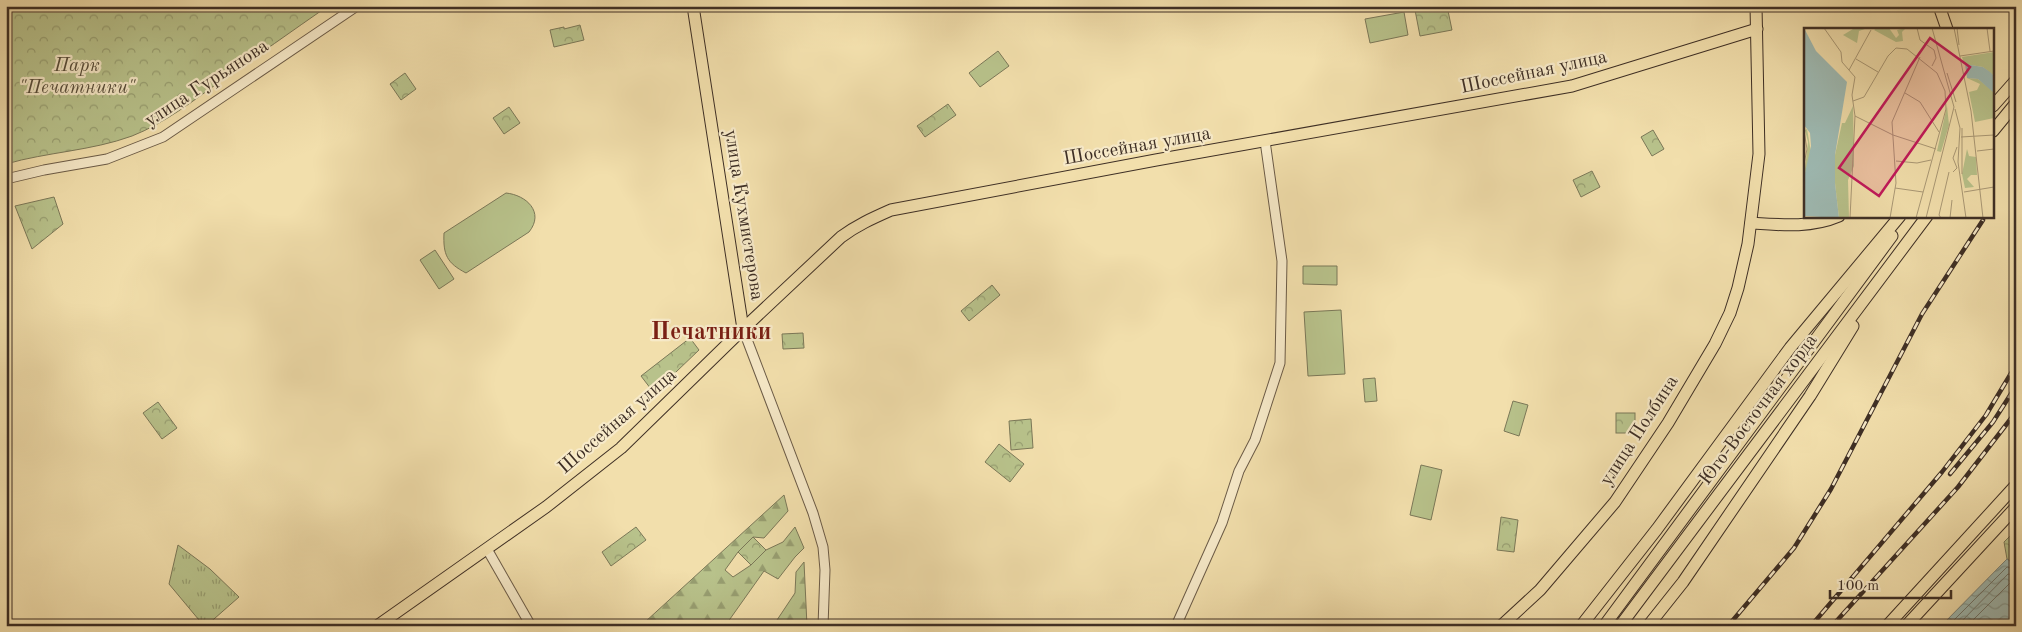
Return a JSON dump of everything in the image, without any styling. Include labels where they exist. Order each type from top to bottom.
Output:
[{"type":"main road","name":"улица Кухмистерова","points":[[693,6],[743,329]]},
{"type":"main road","points":[[1756,6],[1760,154],[1751,223],[1808,225],[1834,218]]},
{"type":"main road","points":[[1939,6],[1947,28]]},
{"type":"main road","name":"Шоссейная улица","points":[[377,626],[546,507],[621,448],[743,329],[854,227],[891,210],[1572,86],[1757,29]]},
{"type":"main road","points":[[1994,105],[2016,80]]},
{"type":"main road","points":[[1994,130],[2016,103]]},
{"type":"main road","points":[[1581,626],[1657,529],[1790,348],[1898,218]]},
{"type":"main road","name":"Юго-Восточная хорда","points":[[1604,626],[1905,218]]},
{"type":"main road","name":"Юго-Восточная хорда","points":[[1620,626],[1926,218]]},
{"type":"main road","name":"улица Полбина","points":[[1502,626],[1540,590],[1583,542],[1615,502],[1668,423],[1715,344],[1730,313],[1738,288],[1751,223]]},
{"type":"main road","points":[[1648,626],[1683,582],[1810,396],[1885,273]]},
{"type":"main road","points":[[1887,626],[2016,486]]},
{"type":"main road","points":[[1906,626],[2016,508]]},
{"type":"street","name":"улица Гурьянова","points":[[6,179],[107,159],[163,137],[357,6]]},
{"type":"street","points":[[1176,626],[1222,523],[1239,471],[1255,440],[1280,363],[1282,261],[1265,141]]},
{"type":"street","name":"улица Кухмистерова","points":[[743,329],[813,513],[823,547],[825,570],[823,626]]},
{"type":"street","points":[[487,549],[531,626]]},
{"type":"green space","name":"Парк \"Печатники\"","points":[[6,6],[328,6],[178,111],[144,131],[101,145],[6,164]]},
{"type":"green space","points":[[1447,6],[1452,30],[1420,36],[1415,10]]},
{"type":"green space","points":[[1404,12],[1408,35],[1370,43],[1365,19]]},
{"type":"green space","points":[[580,25],[584,40],[554,47],[550,30]]},
{"type":"green space","points":[[998,51],[1009,66],[980,87],[969,73]]},
{"type":"green space","points":[[405,73],[416,89],[401,100],[390,84]]},
{"type":"green space","points":[[948,104],[956,115],[925,137],[917,126]]},
{"type":"green space","points":[[509,107],[520,123],[504,134],[493,118]]},
{"type":"green space","points":[[1653,130],[1664,149],[1652,156],[1641,137]]},
{"type":"green space","points":[[1592,171],[1600,187],[1581,197],[1573,180]]},
{"type":"green space","points":[[506,193],[520,197],[534,211],[535,218],[529,232],[466,273],[454,266],[450,262],[444,247],[444,233]]},
{"type":"green space","points":[[54,197],[63,224],[32,249],[15,206]]},
{"type":"green space","points":[[435,250],[454,279],[439,289],[420,260]]},
{"type":"green space","points":[[1303,266],[1337,266],[1337,285],[1303,284]]},
{"type":"green space","points":[[992,285],[1000,295],[969,321],[961,311]]},
{"type":"green space","points":[[1341,310],[1345,374],[1308,376],[1304,312]]},
{"type":"green space","points":[[803,333],[804,348],[783,349],[782,334]]},
{"type":"green space","points":[[690,338],[699,350],[654,393],[641,376]]},
{"type":"green space","points":[[1375,378],[1377,401],[1365,402],[1363,379]]},
{"type":"green space","points":[[1513,401],[1528,405],[1519,436],[1504,431]]},
{"type":"green space","points":[[158,402],[177,428],[162,439],[143,413]]},
{"type":"green space","points":[[1616,413],[1635,413],[1635,433],[1616,433]]},
{"type":"green space","points":[[1031,419],[1033,448],[1011,450],[1009,421]]},
{"type":"green space","points":[[999,444],[1024,464],[1010,482],[985,462]]},
{"type":"green space","points":[[1421,465],[1442,470],[1431,520],[1410,515]]},
{"type":"green space","points":[[784,495],[788,511],[764,538],[753,537],[738,552],[725,570],[733,577],[751,565],[766,550],[783,542],[795,527],[804,548],[778,579],[764,571],[725,626],[643,626],[645,622]]},
{"type":"green space","points":[[1501,517],[1518,520],[1514,552],[1497,550]]},
{"type":"green space","points":[[636,527],[646,540],[611,566],[602,552]]},
{"type":"green space","points":[[2016,530],[2016,565],[2007,559],[2004,542]]},
{"type":"green space","points":[[753,537],[766,550],[751,565],[738,552]]},
{"type":"green space","points":[[178,545],[210,569],[239,597],[206,626],[204,626],[169,584]]},
{"type":"green space","points":[[804,562],[807,626],[773,626],[795,593],[796,572]]},
{"type":"water","points":[[2007,559],[2016,565],[2016,626],[1941,626]]},
{"type":"railway","points":[[2013,180],[2016,176]]},
{"type":"railway","points":[[1728,626],[1794,548],[1831,489],[1922,314],[1983,220]]},
{"type":"railway","points":[[1811,626],[1942,472],[1986,415],[2016,365]]},
{"type":"railway","points":[[1950,474],[1993,422],[2016,386]]},
{"type":"railway","points":[[1832,626],[1958,487],[2016,412]]},
{"type":"district","name":"Печатники","points":[[711,333]]}]
